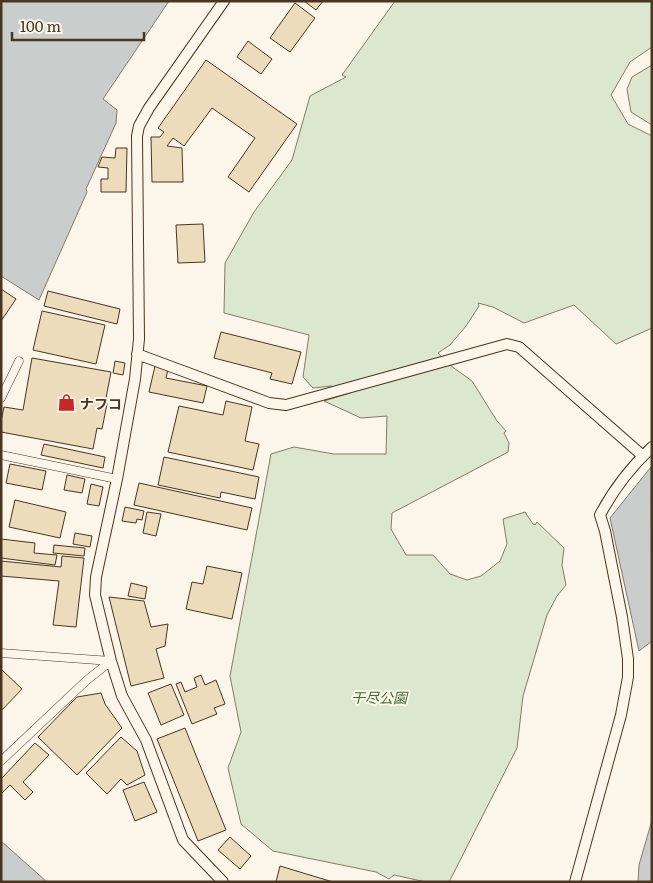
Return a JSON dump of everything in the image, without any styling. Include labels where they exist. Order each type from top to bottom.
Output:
[{"type":"street","points":[[223,882],[183,840],[146,740],[122,696],[94,595],[135,378],[139,339],[137,146],[139,126],[149,108],[224,1]]},
{"type":"street","points":[[137,354],[269,403],[286,405],[507,344],[520,347],[643,456]]},
{"type":"street","points":[[1,398],[19,361]]},
{"type":"street","points":[[575,882],[621,715],[628,677],[628,660],[622,617],[600,515],[606,503],[652,447]]},
{"type":"street","points":[[1,455],[117,479]]},
{"type":"street","points":[[1,653],[111,661]]},
{"type":"street","points":[[1,761],[87,680],[111,661]]},
{"type":"green space","name":"干尽公園","points":[[395,1],[652,1],[652,47],[630,62],[611,95],[628,124],[652,136],[652,328],[616,344],[574,305],[524,323],[493,307],[478,303],[479,306],[466,326],[450,345],[438,353],[447,363],[472,381],[497,421],[506,431],[504,433],[509,443],[508,452],[392,513],[391,529],[406,555],[433,555],[450,574],[467,580],[481,576],[500,561],[507,544],[503,519],[525,512],[533,524],[535,525],[537,522],[564,548],[562,565],[566,585],[557,596],[547,615],[523,696],[517,748],[449,882],[426,882],[394,875],[389,879],[376,872],[273,851],[241,824],[228,768],[241,732],[230,676],[271,454],[294,447],[334,454],[386,454],[387,416],[361,418],[324,401],[350,393],[331,386],[313,388],[303,377],[309,335],[224,313],[225,263],[254,212],[292,160],[310,96],[346,77],[342,75]]},
{"type":"green space","points":[[652,65],[652,125],[631,112],[627,89],[632,77]]},
{"type":"shaded area","points":[[1,1],[169,1],[103,99],[117,110],[116,123],[39,300],[1,276]]},
{"type":"shaded area","points":[[651,467],[652,641],[639,651],[610,518]]},
{"type":"shaded area","points":[[652,820],[652,882],[638,882],[639,865]]},
{"type":"shaded area","points":[[1,841],[47,882],[1,882]]},
{"type":"building","points":[[304,1],[323,1],[316,10]]},
{"type":"building","points":[[295,3],[315,18],[290,52],[270,38]]},
{"type":"building","points":[[248,41],[272,59],[261,74],[237,57]]},
{"type":"building","points":[[206,60],[297,124],[249,192],[228,177],[255,138],[212,108],[184,146],[173,138],[167,146],[182,148],[183,182],[152,182],[151,137],[160,137],[164,132],[158,128]]},
{"type":"building","points":[[116,148],[127,148],[126,192],[101,192],[101,179],[108,179],[108,168],[98,167],[102,157],[115,158]]},
{"type":"building","points":[[203,224],[205,262],[178,263],[176,225]]},
{"type":"building","points":[[1,289],[16,299],[1,321]]},
{"type":"building","points":[[48,291],[120,309],[117,324],[44,306]]},
{"type":"building","points":[[42,311],[105,325],[96,364],[33,350]]},
{"type":"building","points":[[221,332],[301,352],[292,384],[270,379],[272,373],[214,358]]},
{"type":"building","name":"ナフコ","points":[[32,358],[111,372],[102,429],[97,428],[93,449],[1,432],[4,407],[23,410]]},
{"type":"building","points":[[115,361],[125,363],[123,375],[113,373]]},
{"type":"building","points":[[155,366],[168,369],[166,378],[207,386],[203,403],[149,392]]},
{"type":"building","points":[[226,401],[252,407],[245,441],[259,444],[253,470],[168,452],[179,406],[223,415]]},
{"type":"building","points":[[44,444],[105,457],[103,468],[41,455]]},
{"type":"building","points":[[164,457],[259,477],[255,499],[221,492],[220,498],[158,485]]},
{"type":"building","points":[[10,464],[46,471],[42,490],[6,483]]},
{"type":"building","points":[[67,475],[85,479],[82,493],[64,490]]},
{"type":"building","points":[[139,483],[252,508],[247,530],[134,505]]},
{"type":"building","points":[[91,484],[103,487],[99,506],[87,504]]},
{"type":"building","points":[[15,500],[66,512],[60,538],[9,527]]},
{"type":"building","points":[[125,507],[144,511],[142,520],[137,519],[136,523],[122,521]]},
{"type":"building","points":[[147,512],[161,514],[156,536],[143,533]]},
{"type":"building","points":[[75,533],[92,536],[90,547],[73,544]]},
{"type":"building","points":[[1,539],[35,543],[34,553],[57,555],[55,565],[1,558]]},
{"type":"building","points":[[54,545],[85,548],[84,556],[53,553]]},
{"type":"building","points":[[62,556],[84,558],[76,627],[53,625],[59,581],[1,576],[1,561],[61,567]]},
{"type":"building","points":[[207,566],[242,573],[232,619],[186,609],[192,582],[203,584]]},
{"type":"building","points":[[131,583],[147,587],[145,599],[128,596]]},
{"type":"building","points":[[109,597],[144,601],[151,627],[168,624],[165,646],[156,649],[164,678],[131,686]]},
{"type":"building","points":[[1,669],[22,689],[1,711]]},
{"type":"building","points":[[201,675],[205,685],[216,680],[225,704],[214,708],[217,714],[192,724],[176,684],[181,682],[185,692],[197,687],[194,678]]},
{"type":"building","points":[[171,684],[184,715],[161,725],[148,693]]},
{"type":"building","points":[[101,693],[105,704],[122,728],[77,775],[38,737],[77,697]]},
{"type":"building","points":[[185,728],[226,830],[198,841],[157,739]]},
{"type":"building","points":[[121,737],[137,751],[145,775],[127,785],[121,779],[107,794],[86,773]]},
{"type":"building","points":[[35,743],[49,755],[23,782],[33,792],[25,800],[10,785],[1,794],[1,779]]},
{"type":"building","points":[[144,782],[157,812],[135,821],[123,790]]},
{"type":"building","points":[[230,837],[251,856],[240,869],[218,850]]},
{"type":"building","points":[[280,866],[333,882],[276,882]]},
{"type":"place","name":"ナフコ","points":[[66,403]]}]
